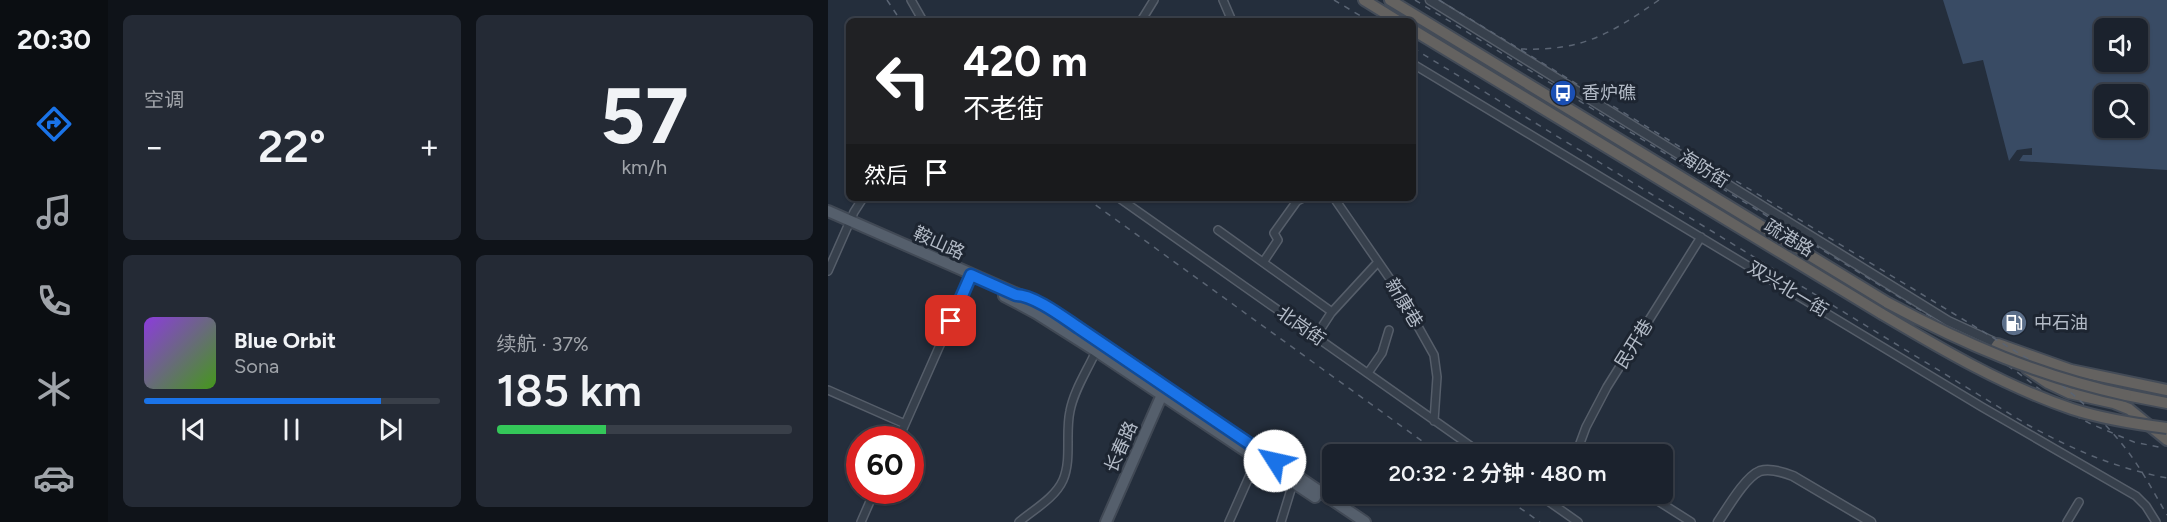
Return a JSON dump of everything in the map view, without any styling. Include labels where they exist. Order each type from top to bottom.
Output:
[{"type":"highway","points":[[1364,0],[1393,18]]},
{"type":"highway","name":"疏港路","points":[[1390,0],[1888,303],[1947,334],[2012,362],[2070,382],[2167,403]]},
{"type":"highway","name":"疏港路","points":[[1403,0],[1552,93],[1593,124]]},
{"type":"highway","name":"疏港路","points":[[1416,32],[1882,314],[1978,369],[2041,397],[2104,418],[2167,428]]},
{"type":"highway","points":[[1997,346],[2021,356],[2091,376],[2167,390]]},
{"type":"highway","points":[[2021,356],[2048,383],[2077,396],[2114,403],[2129,410],[2167,440]]},
{"type":"highway","points":[[2048,383],[2045,375],[2049,367],[2053,365]]},
{"type":"main road","name":"鞍山路","points":[[828,211],[849,224],[1014,300],[1164,390],[1365,522]]},
{"type":"main road","name":"鞍山路","points":[[828,218],[849,224]]},
{"type":"main road","name":"鞍山路","points":[[970,278],[1047,307],[1257,459],[1353,522]]},
{"type":"main road","name":"长春路","points":[[1106,522],[1164,390]]},
{"type":"street","points":[[911,0],[921,18]]},
{"type":"street","points":[[1143,18],[1154,0]]},
{"type":"street","name":"海防街","points":[[1430,0],[1948,321],[1997,346]]},
{"type":"street","points":[[1223,2],[1231,18]]},
{"type":"street","name":"双兴北一街","points":[[1416,66],[2136,496],[2146,506],[2156,522]]},
{"type":"street","points":[[828,272],[861,201]]},
{"type":"street","name":"北岗街","points":[[1123,201],[1467,444]]},
{"type":"street","points":[[1264,261],[1278,240],[1274,233],[1297,201]]},
{"type":"street","name":"新康巷","points":[[1336,201],[1397,289],[1434,355],[1437,377],[1434,421]]},
{"type":"street","points":[[1218,230],[1332,312]]},
{"type":"street","name":"民开巷","points":[[1580,444],[1607,387],[1701,237]]},
{"type":"street","points":[[1316,336],[1332,312],[1378,262]]},
{"type":"street","points":[[828,390],[905,424],[970,278]]},
{"type":"street","points":[[1368,373],[1382,353],[1389,330]]},
{"type":"street","points":[[1019,522],[1051,496],[1063,481],[1068,461],[1069,412],[1075,393],[1096,351]]},
{"type":"street","points":[[1229,522],[1257,459]]},
{"type":"street","points":[[1718,522],[1748,481],[1761,471],[1770,470],[1793,476],[1871,522]]},
{"type":"street","points":[[1281,522],[1293,483]]},
{"type":"street","points":[[2067,522],[2079,502]]},
{"type":"street","points":[[861,522],[869,504]]},
{"type":"street","points":[[1553,504],[1578,522]]},
{"type":"street","points":[[1663,504],[1691,522]]},
{"type":"water","points":[[1943,0],[2167,0],[2167,170],[2019,161],[2023,155],[2032,155],[2032,148],[2017,150],[2009,161],[1983,60],[1963,64]]},
{"type":"railway","points":[[887,0],[899,18]]},
{"type":"railway","points":[[1334,0],[1364,18]]},
{"type":"railway","points":[[1415,0],[1974,343],[2072,414],[2134,442],[2163,448]]},
{"type":"railway","points":[[1439,0],[2033,362],[2080,401],[2122,444],[2135,461],[2167,515]]},
{"type":"railway","points":[[1521,49],[1562,47],[1595,38],[1659,0]]},
{"type":"railway","points":[[1416,50],[2028,425],[2095,457],[2167,478]]},
{"type":"railway","points":[[1090,201],[1426,444]]},
{"type":"railway","points":[[1514,504],[1540,522]]},
{"type":"place","name":"香炉礁","points":[[1563,93]]},
{"type":"place","name":"中石油","points":[[2014,323]]},
{"type":"route","points":[[951,321],[971,275],[1016,295],[1021,295],[1047,307],[1275,461]]}]
